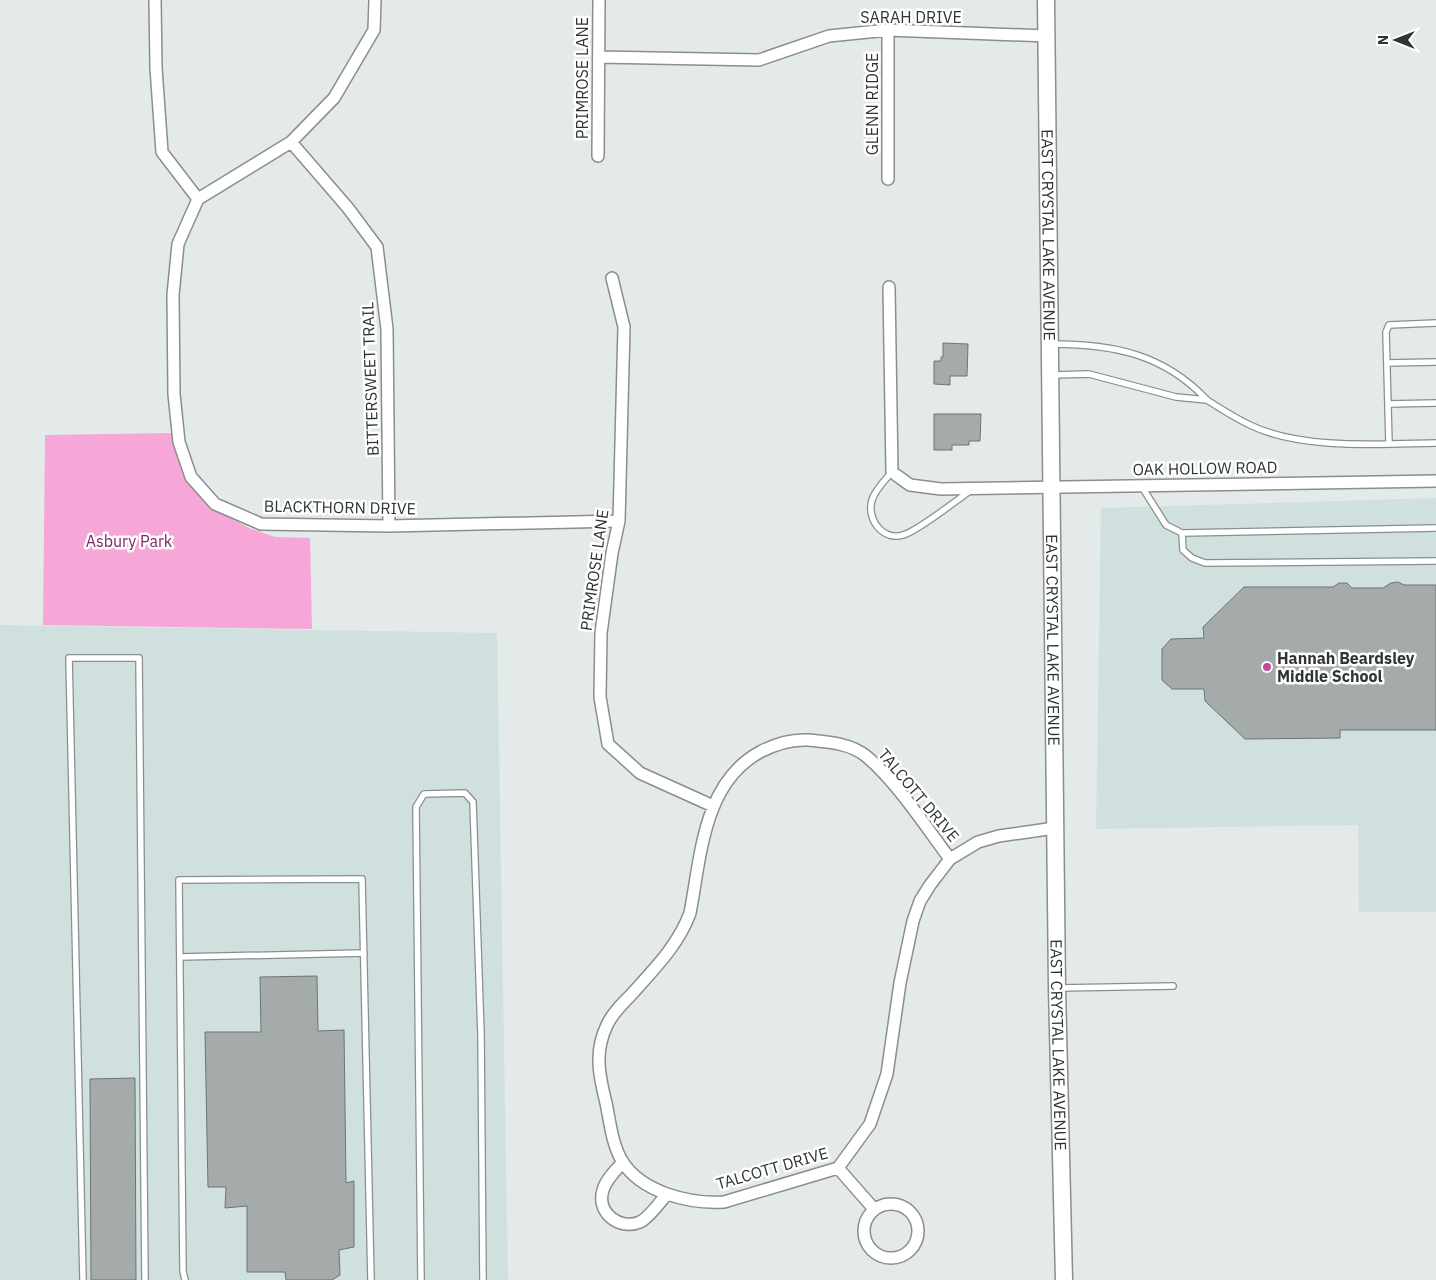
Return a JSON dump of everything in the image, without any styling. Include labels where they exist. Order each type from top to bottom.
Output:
[{"type":"street","points":[[155,0],[162,152],[198,199],[291,142],[334,98],[374,30],[375,0]]},
{"type":"street","name":"PRIMROSE LANE","points":[[598,0],[598,156]]},
{"type":"street","name":"EAST CRYSTAL LAKE AVENUE","points":[[1046,0],[1057,988],[1064,1280]]},
{"type":"street","name":"SARAH DRIVE","points":[[599,57],[760,60],[829,36],[888,30],[1046,36]]},
{"type":"street","name":"GLENN RIDGE","points":[[888,30],[888,178]]},
{"type":"street","name":"BITTERSWEET TRAIL","points":[[291,142],[348,208],[378,247],[387,329],[389,526]]},
{"type":"street","name":"BLACKTHORN DRIVE","points":[[198,199],[178,244],[173,295],[174,394],[179,442],[190,477],[215,504],[261,524],[389,526],[619,521]]},
{"type":"street","name":"PRIMROSE LANE","points":[[612,278],[624,327],[619,521],[612,553],[601,633],[600,697],[608,744],[640,773],[713,806]]},
{"type":"street","points":[[889,287],[892,472]]},
{"type":"street","name":"OAK HOLLOW ROAD","points":[[892,472],[910,485],[941,489],[1436,480]]},
{"type":"street","name":"TALCOTT DRIVE","points":[[797,740],[844,745],[864,754],[877,766],[950,859],[930,885],[920,902],[913,920],[900,983],[887,1074],[870,1124],[838,1168],[724,1202],[697,1201],[667,1194],[644,1181],[623,1162],[616,1146],[598,1073],[600,1044],[612,1016],[667,954],[684,929],[690,913],[713,806],[726,781],[756,755],[770,747],[797,740]]},
{"type":"street","points":[[950,859],[978,842],[999,836],[1055,828]]},
{"type":"street","points":[[623,1162],[607,1181],[602,1194],[603,1208],[612,1219],[623,1223],[638,1223],[667,1194]]},
{"type":"street","points":[[838,1168],[874,1209]]},
{"type":"street","points":[[892,1204],[909,1210],[918,1226],[915,1245],[909,1252],[901,1257],[884,1258],[869,1248],[863,1232],[868,1215],[874,1209],[892,1204]]},
{"type":"lane","points":[[1389,444],[1386,332],[1389,326],[1436,323]]},
{"type":"lane","points":[[1050,344],[1085,344],[1122,350],[1146,358],[1171,369],[1207,400],[1251,426],[1300,440],[1389,444],[1436,443]]},
{"type":"lane","points":[[1387,363],[1436,362]]},
{"type":"lane","points":[[1050,375],[1089,374],[1176,397],[1207,400]]},
{"type":"lane","points":[[1388,404],[1436,403]]},
{"type":"lane","points":[[892,472],[872,498],[870,512],[875,526],[887,534],[906,535],[974,488]]},
{"type":"lane","points":[[1140,485],[1166,525],[1182,533],[1436,528]]},
{"type":"lane","points":[[1182,533],[1183,550],[1192,558],[1205,563],[1436,561]]},
{"type":"lane","points":[[83,1280],[69,658],[139,658],[145,1280]]},
{"type":"lane","points":[[421,1280],[416,807],[424,794],[464,793],[473,802],[478,908],[483,1280]]},
{"type":"lane","points":[[185,1280],[183,1271],[179,880],[362,879],[371,1280]]},
{"type":"lane","points":[[180,957],[364,953]]},
{"type":"lane","points":[[1057,988],[1173,986]]},
{"type":"shaded area","name":"Hannah Beardsley Middle School","points":[[1436,498],[1436,912],[1359,912],[1358,825],[1096,829],[1101,508]]},
{"type":"shaded area","points":[[0,625],[497,633],[508,1280],[0,1280]]},
{"type":"green space","name":"Asbury Park","points":[[171,433],[188,480],[212,508],[249,528],[275,537],[310,538],[312,629],[43,625],[45,435]]},
{"type":"building","points":[[943,343],[968,344],[967,376],[950,376],[950,385],[934,384],[934,361],[941,361],[941,357],[943,357]]},
{"type":"building","points":[[934,414],[981,414],[980,441],[969,441],[969,445],[952,445],[952,450],[934,450]]},
{"type":"building","name":"Hannah Beardsley Middle School","points":[[1398,582],[1404,585],[1436,585],[1436,730],[1340,730],[1340,738],[1245,739],[1205,701],[1204,689],[1172,689],[1162,680],[1162,649],[1171,639],[1204,638],[1203,627],[1244,587],[1333,587],[1339,583],[1347,583],[1352,588],[1383,588],[1391,583]]},
{"type":"building","points":[[317,976],[318,1031],[344,1030],[346,1183],[354,1181],[354,1247],[339,1250],[340,1275],[332,1280],[286,1280],[285,1272],[247,1272],[247,1206],[225,1208],[226,1187],[208,1187],[205,1032],[261,1032],[260,977]]},
{"type":"building","points":[[135,1078],[136,1280],[91,1280],[90,1079]]},
{"type":"place","name":"Hannah Beardsley Middle School","points":[[1267,667]]}]
